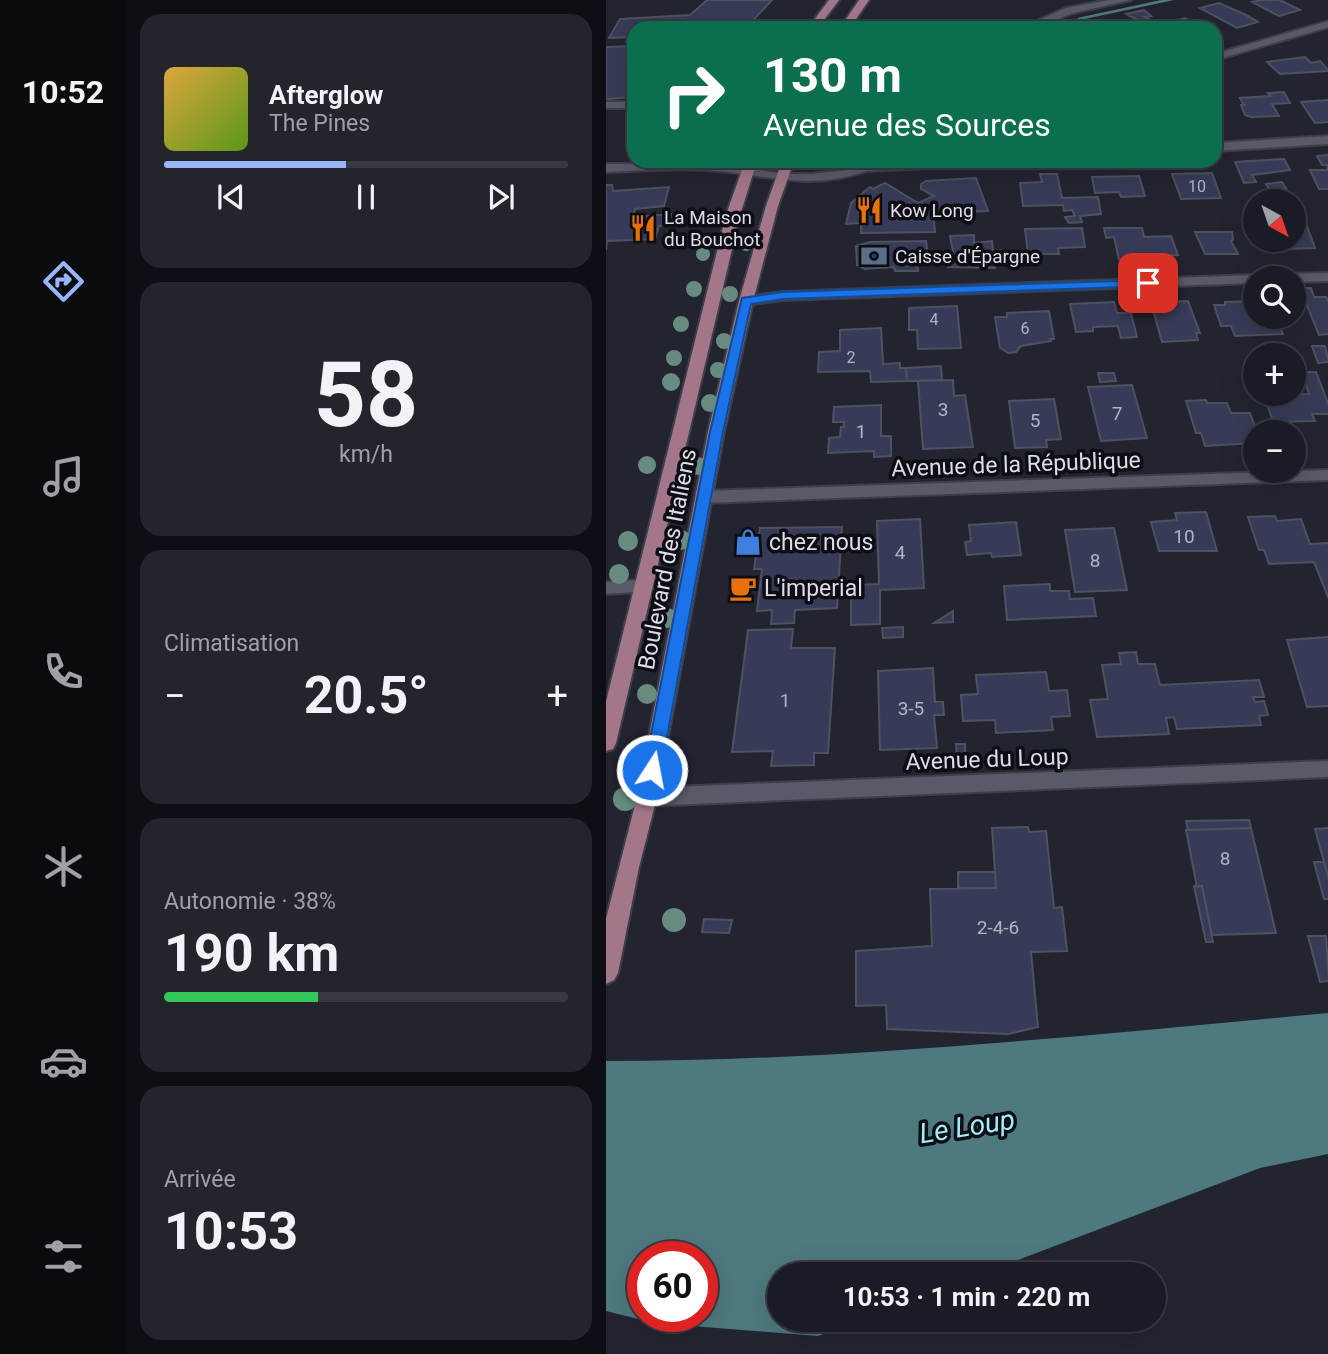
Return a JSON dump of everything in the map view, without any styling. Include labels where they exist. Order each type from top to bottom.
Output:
[{"type":"main road","points":[[818,21],[834,0]]},
{"type":"main road","points":[[850,21],[864,0]]},
{"type":"main road","name":"Boulevard des Italiens","points":[[606,743],[733,215],[748,168]]},
{"type":"main road","name":"Boulevard des Italiens","points":[[606,971],[647,797],[746,301],[772,206],[786,169]]},
{"type":"street","points":[[1043,21],[1070,10],[1126,0]]},
{"type":"street","points":[[1222,55],[1329,24]]},
{"type":"street","points":[[606,105],[627,105]]},
{"type":"street","points":[[1222,147],[1329,140]]},
{"type":"street","points":[[606,168],[627,168]]},
{"type":"street","points":[[786,169],[821,177],[882,168]]},
{"type":"street","points":[[1306,278],[1329,277]]},
{"type":"street","points":[[746,301],[783,296],[1243,279]]},
{"type":"street","name":"Avenue de la République","points":[[705,497],[1329,475]]},
{"type":"street","points":[[606,588],[643,586]]},
{"type":"street","name":"Avenue du Loup","points":[[647,797],[1329,769]]},
{"type":"water","name":"Le Loup","points":[[1328,1013],[1328,1154],[1260,1168],[1013,1262],[767,1262],[767,1332],[718,1328],[718,1241],[627,1241],[627,1316],[606,1311],[606,1061],[787,1057],[1058,1038]]},
{"type":"water","points":[[768,1332],[829,1332],[818,1336]]},
{"type":"building","points":[[707,0],[772,0],[752,21],[627,21],[627,37],[609,38],[620,19],[690,15]]},
{"type":"building","points":[[1280,0],[1300,10],[1279,16],[1252,2]]},
{"type":"building","points":[[1219,3],[1258,22],[1237,28],[1200,8]]},
{"type":"building","points":[[1144,10],[1151,16],[1145,17],[1153,21],[1139,21],[1126,14]]},
{"type":"building","points":[[627,46],[627,98],[606,99],[606,47]]},
{"type":"building","points":[[1305,57],[1311,63],[1320,61],[1329,71],[1280,74],[1267,62]]},
{"type":"building","points":[[1284,92],[1290,103],[1272,104],[1279,116],[1245,115],[1240,98],[1271,96],[1268,93]]},
{"type":"building","points":[[1329,100],[1329,122],[1315,123],[1301,102]]},
{"type":"building","points":[[1329,155],[1329,189],[1319,189],[1310,170],[1328,170],[1327,165],[1322,165],[1317,156]]},
{"type":"building","points":[[1284,159],[1290,170],[1252,175],[1256,182],[1244,183],[1235,162]]},
{"type":"building","points":[[1212,173],[1221,198],[1181,199],[1172,174]]},
{"type":"building","points":[[1040,174],[1057,174],[1062,198],[1098,197],[1101,214],[1080,216],[1082,222],[1069,223],[1065,217],[1075,216],[1072,210],[1064,211],[1063,205],[1023,206],[1020,183],[1042,182]]},
{"type":"building","points":[[1139,176],[1145,196],[1121,197],[1119,192],[1095,193],[1092,177]]},
{"type":"building","points":[[976,178],[988,211],[933,213],[935,232],[861,233],[861,223],[846,224],[851,203],[870,187],[873,189],[885,183],[918,203],[934,196],[921,189],[921,184],[926,181]]},
{"type":"building","points":[[1282,182],[1286,189],[1269,189],[1266,184]]},
{"type":"building","points":[[606,185],[612,185],[613,191],[669,187],[664,206],[635,209],[633,217],[671,214],[669,225],[659,226],[655,239],[607,241],[606,250]]},
{"type":"building","points":[[1306,224],[1315,248],[1306,248]]},
{"type":"building","points":[[1082,228],[1085,247],[1058,248],[1059,254],[1028,254],[1025,229]]},
{"type":"building","points":[[1104,228],[1142,228],[1144,237],[1171,236],[1178,255],[1119,260],[1114,237],[1106,238]]},
{"type":"building","points":[[1195,232],[1232,232],[1231,241],[1238,254],[1205,254]]},
{"type":"building","points":[[974,235],[974,243],[992,241],[993,251],[1001,250],[1003,261],[994,262],[995,268],[948,267],[948,258],[954,257],[950,236]]},
{"type":"building","points":[[926,241],[928,256],[917,257],[918,271],[895,271],[894,267],[865,269],[857,265],[856,246],[870,242]]},
{"type":"building","points":[[1306,288],[1311,288],[1314,297],[1326,297],[1329,302],[1329,334],[1319,335],[1306,303]]},
{"type":"building","points":[[1188,301],[1200,333],[1196,333],[1198,340],[1162,342],[1151,303]]},
{"type":"building","points":[[1243,301],[1243,329],[1281,329],[1283,334],[1235,336],[1231,326],[1221,326],[1214,305],[1225,305],[1225,302]]},
{"type":"building","points":[[1114,302],[1117,313],[1131,313],[1137,337],[1121,338],[1118,326],[1093,327],[1093,331],[1076,332],[1070,304]]},
{"type":"building","points":[[957,306],[961,348],[918,349],[917,330],[909,330],[909,308]]},
{"type":"building","points":[[1049,311],[1054,339],[1021,346],[1016,352],[1008,353],[1000,348],[995,317],[1007,317],[1007,313]]},
{"type":"building","points":[[881,328],[883,364],[900,363],[900,368],[906,368],[907,381],[871,382],[870,371],[818,372],[819,352],[840,351],[840,330]]},
{"type":"building","points":[[1312,346],[1325,346],[1329,362],[1318,363]]},
{"type":"building","points":[[941,366],[942,380],[907,381],[906,368]]},
{"type":"building","points":[[1306,372],[1316,372],[1329,406],[1329,414],[1312,414],[1315,421],[1272,420],[1268,406],[1306,406],[1306,394],[1309,394]]},
{"type":"building","points":[[1098,373],[1114,373],[1116,381],[1100,382]]},
{"type":"building","points":[[953,380],[954,396],[965,395],[973,447],[923,449],[918,381]]},
{"type":"building","points":[[1132,385],[1147,438],[1101,441],[1088,387]]},
{"type":"building","points":[[1054,399],[1061,439],[1046,440],[1047,447],[1015,448],[1009,401]]},
{"type":"building","points":[[1186,401],[1227,403],[1231,413],[1250,413],[1253,420],[1243,420],[1243,444],[1205,446],[1201,433],[1196,433]]},
{"type":"building","points":[[881,405],[881,436],[891,436],[891,456],[874,457],[874,451],[828,453],[829,438],[840,437],[841,427],[844,427],[844,422],[833,422],[834,407]]},
{"type":"building","points":[[1206,512],[1217,551],[1159,551],[1151,522],[1177,520],[1175,513]]},
{"type":"building","points":[[1275,516],[1277,521],[1301,519],[1310,544],[1329,543],[1329,599],[1314,562],[1269,564],[1264,550],[1259,550],[1248,517]]},
{"type":"building","points":[[920,519],[924,588],[880,590],[880,624],[851,625],[851,585],[879,584],[877,521]]},
{"type":"building","points":[[1016,522],[1021,555],[967,555],[965,542],[971,541],[969,525]]},
{"type":"building","points":[[842,527],[837,608],[795,610],[794,623],[771,624],[772,610],[757,611],[762,569],[754,569],[760,528]]},
{"type":"building","points":[[1114,528],[1127,590],[1075,592],[1065,530]]},
{"type":"building","points":[[1050,584],[1050,591],[1069,591],[1070,599],[1093,598],[1096,616],[1007,620],[1004,586]]},
{"type":"building","points":[[953,611],[953,622],[934,623]]},
{"type":"building","points":[[903,627],[903,637],[883,638],[882,628]]},
{"type":"building","points":[[793,629],[791,648],[835,648],[828,753],[814,753],[814,765],[771,766],[773,751],[732,752],[748,630]]},
{"type":"building","points":[[1329,637],[1329,706],[1307,707],[1287,640]]},
{"type":"building","points":[[1136,652],[1138,664],[1155,664],[1160,685],[1259,680],[1264,697],[1253,697],[1255,702],[1264,701],[1268,715],[1259,716],[1261,725],[1177,729],[1174,717],[1166,718],[1169,734],[1097,737],[1090,700],[1108,699],[1102,665],[1121,664],[1119,653]]},
{"type":"building","points":[[933,668],[935,702],[943,702],[944,715],[934,715],[937,748],[880,750],[878,671]]},
{"type":"building","points":[[1046,672],[1049,691],[1067,690],[1070,716],[1051,717],[1053,730],[996,733],[995,720],[963,721],[961,695],[978,694],[976,675]]},
{"type":"building","points":[[956,744],[965,744],[965,758],[957,758]]},
{"type":"building","points":[[1249,820],[1251,828],[1188,830],[1186,821]]},
{"type":"building","points":[[1028,827],[1029,832],[1046,831],[1054,908],[1062,907],[1067,951],[1031,952],[1038,1027],[1008,1034],[887,1029],[886,1005],[856,1006],[856,951],[932,946],[930,889],[996,888],[992,828]]},
{"type":"building","points":[[1251,828],[1276,933],[1212,935],[1202,886],[1197,887],[1186,830]]},
{"type":"building","points":[[1329,828],[1329,880],[1315,829]]},
{"type":"building","points":[[1314,862],[1324,862],[1329,880],[1329,899],[1324,899]]},
{"type":"building","points":[[958,872],[995,872],[996,888],[958,888]]},
{"type":"building","points":[[1194,886],[1202,886],[1213,942],[1206,942]]},
{"type":"building","points":[[704,919],[732,920],[729,933],[702,932]]},
{"type":"building","points":[[1308,936],[1326,936],[1329,981],[1320,982]]},
{"type":"waterway","points":[[1080,18],[1171,0]]},
{"type":"place","name":"Kow Long","points":[[869,210]]},
{"type":"place","name":"La Maison du Bouchot","points":[[643,228]]},
{"type":"place","name":"Caisse d'Épargne","points":[[874,256]]},
{"type":"place","name":"chez nous","points":[[748,542]]},
{"type":"place","name":"L'imperial","points":[[743,588]]},
{"type":"route","points":[[652,770],[716,432],[746,301],[783,296],[1148,283]]}]
